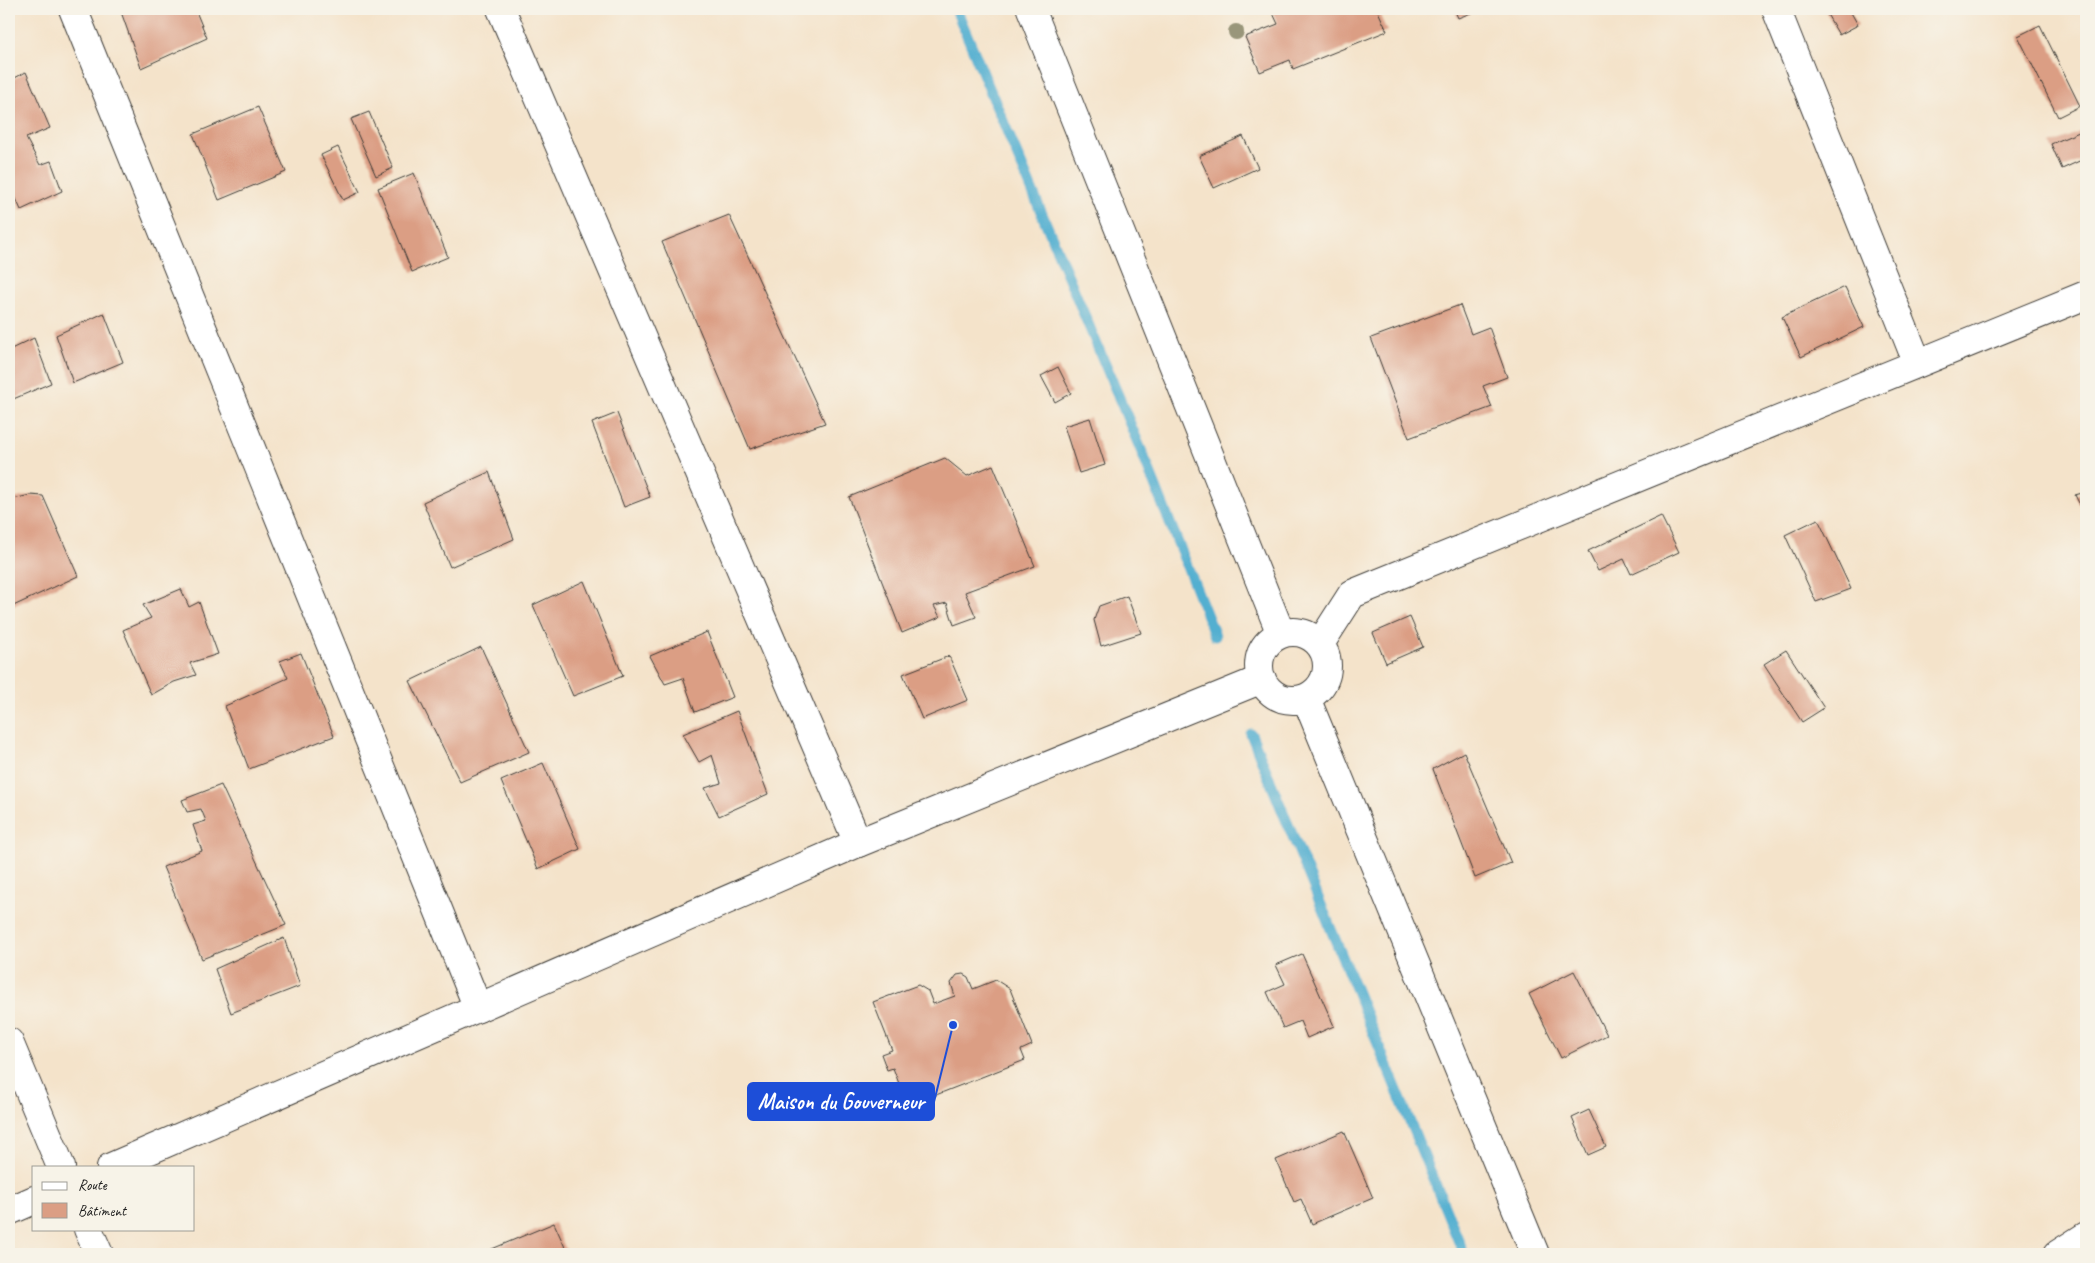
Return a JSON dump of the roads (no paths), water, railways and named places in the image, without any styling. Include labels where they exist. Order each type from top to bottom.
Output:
[{"type":"street","points":[[73,9],[478,1008]]},
{"type":"street","points":[[501,9],[858,842]]},
{"type":"street","points":[[1031,9],[1281,634]]},
{"type":"street","points":[[1776,9],[1918,362]]},
{"type":"street","points":[[1320,644],[1352,594],[2086,295]]},
{"type":"street","points":[[1302,633],[1320,644],[1327,662],[1324,680],[1317,691],[1306,698],[1293,700],[1281,698],[1269,690],[1262,679],[1260,671],[1262,653],[1273,638],[1281,634],[1302,633]]},
{"type":"street","points":[[113,1166],[858,842],[1262,679]]},
{"type":"street","points":[[1306,698],[1535,1254]]},
{"type":"street","points":[[9,1042],[61,1166]]},
{"type":"street","points":[[9,1211],[32,1201]]},
{"type":"street","points":[[88,1230],[99,1254]]},
{"type":"street","points":[[2058,1254],[2086,1236]]},
{"type":"waterway","points":[[956,9],[1141,450],[1215,636]]},
{"type":"waterway","points":[[1251,734],[1464,1254]]},
{"type":"place","name":"Maison du Gouverneur","points":[[953,1025]]}]
